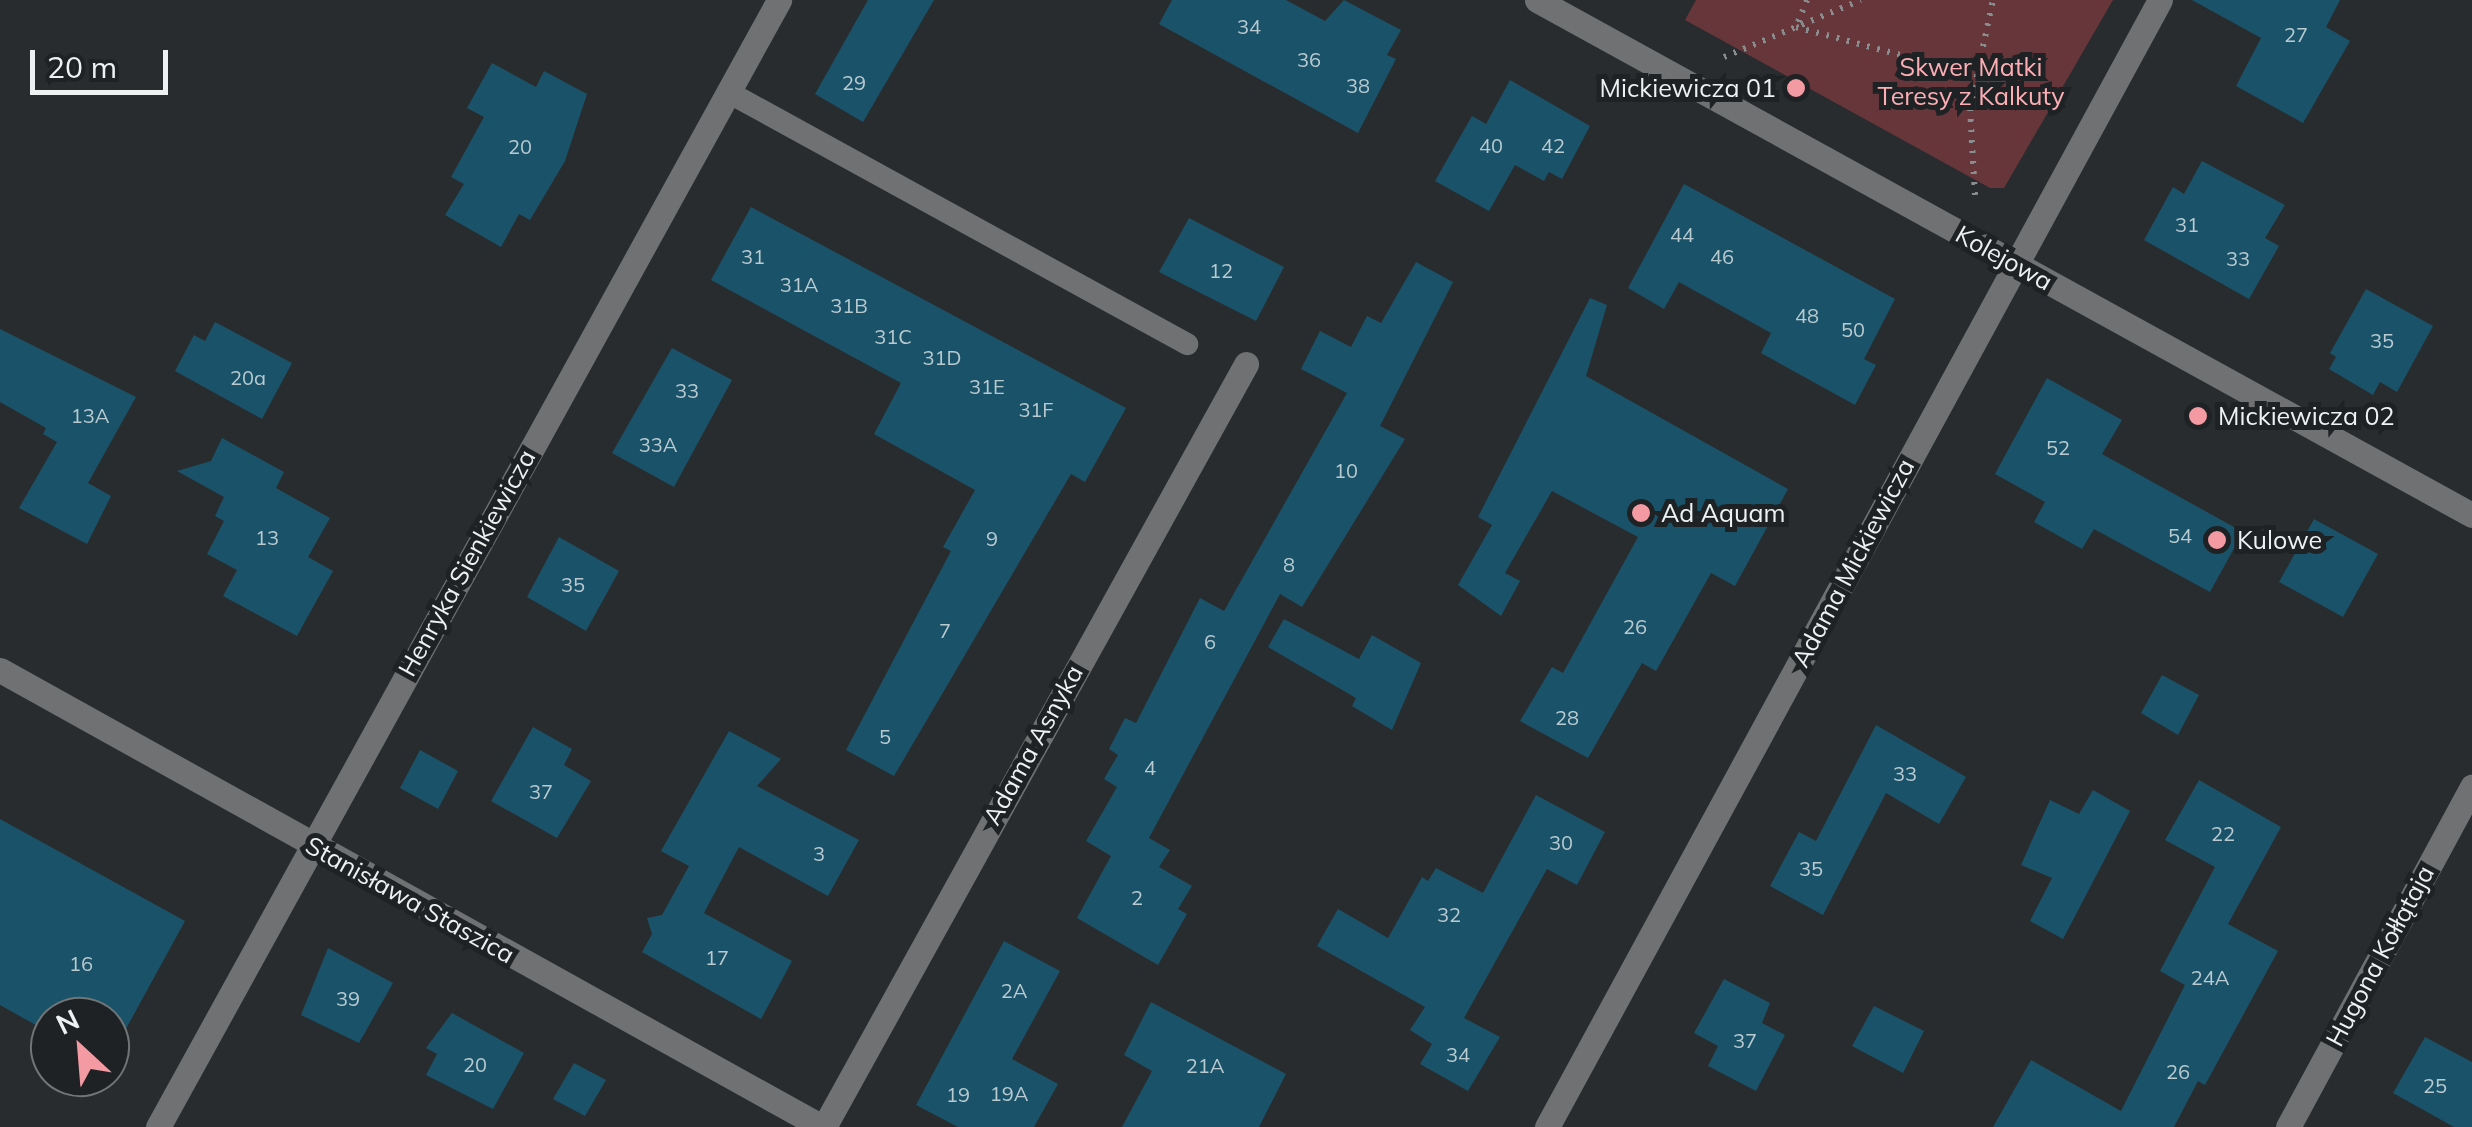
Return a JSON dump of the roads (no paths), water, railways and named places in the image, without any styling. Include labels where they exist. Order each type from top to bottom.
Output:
[{"type":"street","name":"Henryka Sienkiewicza","points":[[158,1127],[779,0]]},
{"type":"street","name":"Kolejowa","points":[[1537,0],[2472,515]]},
{"type":"street","name":"Adama Mickiewicza","points":[[1547,1127],[2160,0]]},
{"type":"street","name":"Adama Asnyka","points":[[823,1127],[1246,364]]},
{"type":"street","name":"Stanisława Staszica","points":[[0,670],[823,1127]]},
{"type":"street","name":"Hugona Kołłątaja","points":[[2288,1127],[2472,786]]},
{"type":"lane","points":[[728,92],[1187,344]]},
{"type":"place","name":"Mickiewicza 01","points":[[1796,88]]},
{"type":"place","name":"Mickiewicza 02","points":[[2198,416]]},
{"type":"place","name":"Ad Aquam","points":[[1641,513]]},
{"type":"place","name":"Kulowe","points":[[2217,540]]},
{"type":"park label","name":"Skwer Matki Teresy z Kalkuty","points":[[1971,82]]}]
